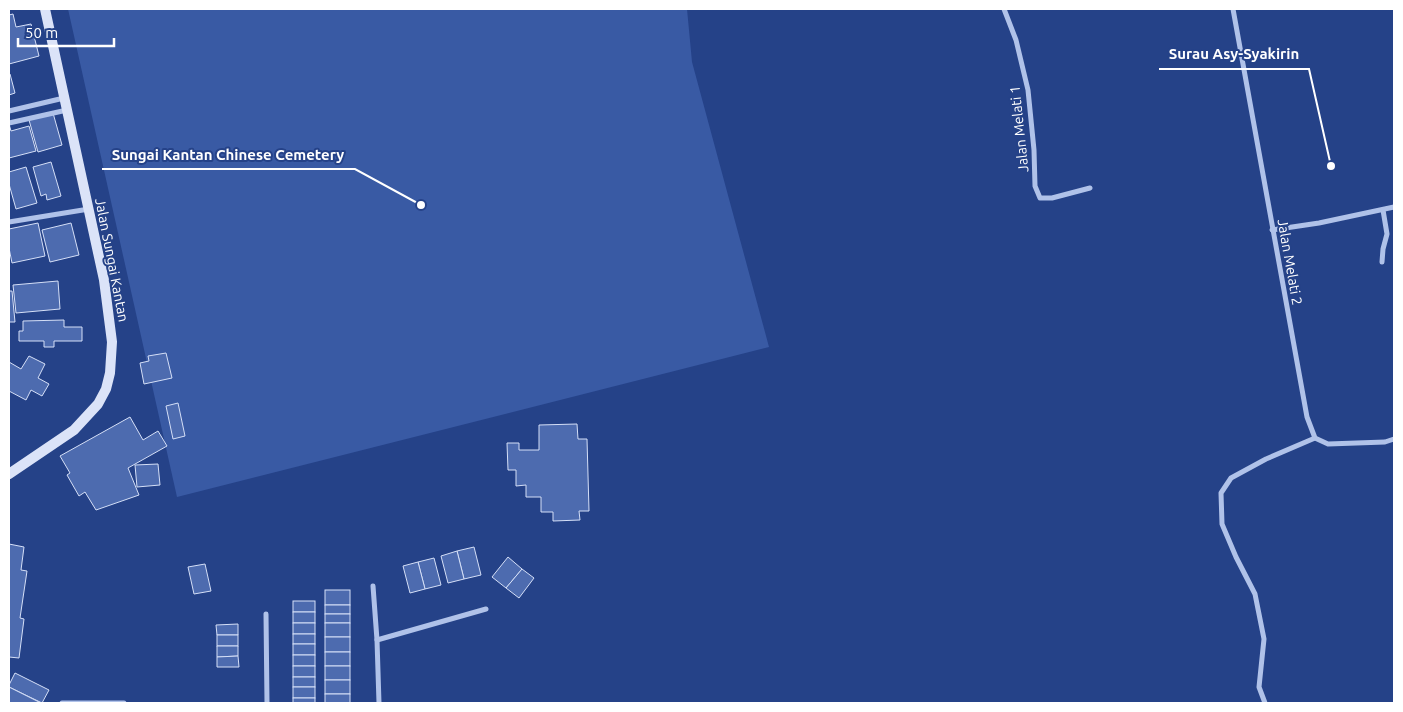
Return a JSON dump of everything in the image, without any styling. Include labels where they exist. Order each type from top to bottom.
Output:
[{"type":"main road","name":"Jalan Sungai Kantan","points":[[9,474],[74,430],[98,404],[106,389],[110,373],[112,342],[104,280],[45,9]]},
{"type":"street","name":"Jalan Melati 1","points":[[1004,9],[1016,40],[1028,90],[1036,186],[1040,198],[1052,198],[1090,188]]},
{"type":"street","name":"Jalan Melati 2","points":[[1233,9],[1307,417],[1315,438]]},
{"type":"street","points":[[9,111],[64,98]]},
{"type":"street","points":[[9,123],[67,110]]},
{"type":"street","points":[[1272,230],[1394,207]]},
{"type":"street","points":[[9,222],[89,209]]},
{"type":"street","points":[[1382,262],[1387,234],[1383,210]]},
{"type":"street","points":[[1265,703],[1260,687],[1264,639],[1257,603],[1255,594],[1222,524],[1221,493],[1231,478],[1266,459],[1315,438],[1328,444],[1385,442],[1394,439]]},
{"type":"street","points":[[373,586],[379,703]]},
{"type":"street","points":[[377,640],[486,609]]},
{"type":"street","points":[[266,614],[267,703]]},
{"type":"street","points":[[62,703],[124,703]]},
{"type":"shaded area","points":[[68,9],[687,9],[692,62],[769,347],[177,497]]},
{"type":"building","points":[[13,14],[16,27],[31,24],[39,56],[9,64],[9,15]]},
{"type":"building","points":[[9,75],[15,93],[9,95]]},
{"type":"building","points":[[53,113],[62,145],[38,152],[29,120]]},
{"type":"building","points":[[9,124],[11,131],[29,126],[36,151],[9,158]]},
{"type":"building","points":[[51,162],[61,196],[47,200],[46,194],[41,196],[33,167]]},
{"type":"building","points":[[26,167],[37,203],[16,209],[9,184],[9,172]]},
{"type":"building","points":[[38,223],[45,256],[12,263],[9,248],[9,229]]},
{"type":"building","points":[[71,223],[79,255],[50,262],[42,230]]},
{"type":"building","points":[[58,281],[60,309],[16,313],[13,285]]},
{"type":"building","points":[[9,291],[12,291],[15,322],[9,322]]},
{"type":"building","points":[[64,320],[64,327],[82,327],[82,341],[54,341],[54,347],[44,347],[44,341],[19,341],[19,331],[23,331],[23,321]]},
{"type":"building","points":[[166,353],[172,378],[144,384],[140,363],[149,361],[148,356]]},
{"type":"building","points":[[29,356],[45,364],[38,378],[49,384],[42,396],[31,390],[26,400],[9,391],[9,362],[21,369]]},
{"type":"building","points":[[178,403],[185,436],[173,439],[166,406]]},
{"type":"building","points":[[130,417],[143,440],[158,431],[167,446],[128,468],[139,495],[96,510],[85,492],[79,496],[67,475],[70,473],[60,456]]},
{"type":"building","points":[[577,424],[578,439],[587,439],[589,511],[579,511],[580,520],[553,521],[553,512],[541,512],[541,497],[526,497],[526,485],[516,486],[516,470],[508,470],[507,443],[519,443],[519,450],[539,450],[539,425]]},
{"type":"building","points":[[158,464],[160,485],[137,487],[135,465]]},
{"type":"building","points":[[9,544],[24,547],[21,570],[27,571],[20,618],[24,619],[19,658],[9,657]]},
{"type":"building","points":[[474,547],[481,575],[464,579],[457,551]]},
{"type":"building","points":[[457,551],[464,579],[448,583],[441,556]]},
{"type":"building","points":[[508,557],[522,569],[506,588],[492,577]]},
{"type":"building","points":[[434,558],[441,585],[425,589],[418,562]]},
{"type":"building","points":[[418,562],[425,589],[410,593],[403,566]]},
{"type":"building","points":[[205,564],[211,591],[194,594],[188,567]]},
{"type":"building","points":[[522,569],[534,578],[519,598],[506,588]]},
{"type":"building","points":[[325,590],[350,590],[350,605],[325,605]]},
{"type":"building","points":[[293,601],[315,601],[315,612],[293,612]]},
{"type":"building","points":[[325,605],[350,605],[350,614],[325,614]]},
{"type":"building","points":[[293,612],[315,612],[315,623],[293,623]]},
{"type":"building","points":[[325,614],[350,614],[350,623],[325,623]]},
{"type":"building","points":[[293,623],[315,623],[315,634],[293,634]]},
{"type":"building","points":[[325,623],[350,623],[350,637],[325,637]]},
{"type":"building","points":[[238,624],[238,635],[217,635],[216,625]]},
{"type":"building","points":[[293,634],[315,634],[315,644],[293,644]]},
{"type":"building","points":[[217,635],[238,635],[238,646],[217,646]]},
{"type":"building","points":[[325,637],[350,637],[350,652],[325,652]]},
{"type":"building","points":[[293,644],[315,644],[315,655],[293,655]]},
{"type":"building","points":[[217,646],[238,646],[238,656],[217,657]]},
{"type":"building","points":[[325,652],[350,652],[350,666],[325,666]]},
{"type":"building","points":[[293,655],[315,655],[315,666],[293,666]]},
{"type":"building","points":[[238,656],[239,667],[217,667],[217,657]]},
{"type":"building","points":[[293,666],[315,666],[315,677],[293,677]]},
{"type":"building","points":[[325,666],[350,666],[350,680],[325,680]]},
{"type":"building","points":[[15,673],[49,690],[42,703],[9,687]]},
{"type":"building","points":[[293,677],[315,677],[315,687],[293,687]]},
{"type":"building","points":[[325,680],[350,680],[350,694],[325,694]]},
{"type":"building","points":[[9,687],[41,703],[9,703]]},
{"type":"building","points":[[293,687],[315,687],[315,698],[293,698]]},
{"type":"building","points":[[325,694],[350,694],[350,703],[325,703]]},
{"type":"building","points":[[293,698],[315,698],[315,703],[293,703]]},
{"type":"place","name":"Surau Asy-Syakirin","points":[[1331,166]]},
{"type":"place","name":"Sungai Kantan Chinese Cemetery","points":[[421,205]]}]
